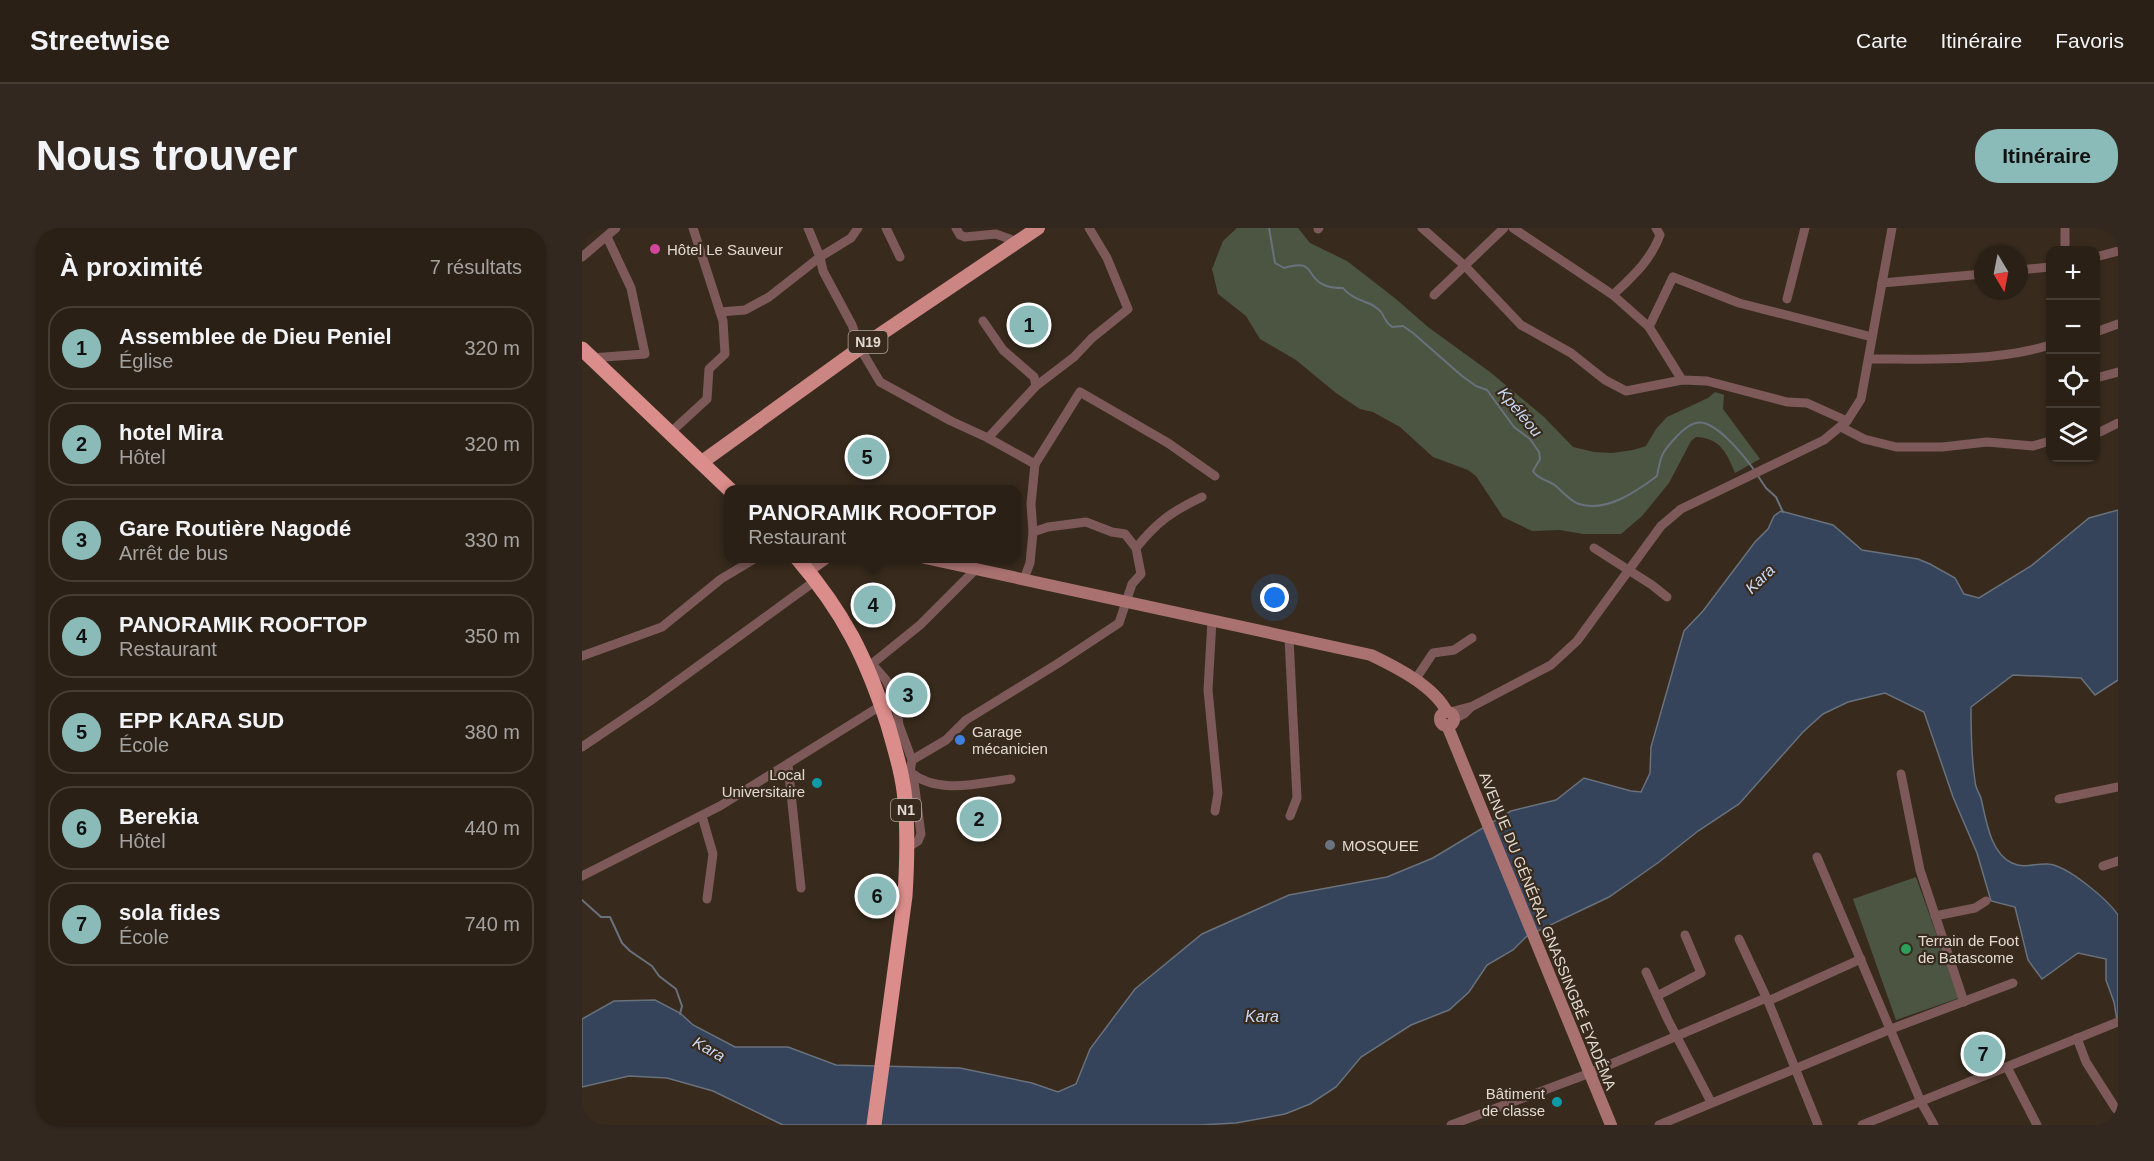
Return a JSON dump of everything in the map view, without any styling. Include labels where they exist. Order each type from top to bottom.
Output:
[{"type":"highway","points":[[587,353],[726,485]]},
{"type":"highway","name":"N1","points":[[801,563],[840,614],[870,665],[908,775],[905,799],[907,848],[902,931],[874,1125]]},
{"type":"main road","name":"N19","points":[[702,462],[860,348],[1038,228]]},
{"type":"main road","points":[[812,576],[822,563]]},
{"type":"main road","points":[[946,563],[1371,655],[1415,680],[1443,705],[1449,718]]},
{"type":"main road","name":"AVENUE DU GÉNÉRAL GNASSINGBÉ EYADÉMA","points":[[1449,718],[1466,771],[1611,1125]]},
{"type":"street","points":[[582,257],[616,228]]},
{"type":"street","points":[[671,432],[707,399],[709,369],[725,354],[723,321],[693,228]]},
{"type":"street","points":[[808,228],[823,271],[852,325],[860,348],[880,382],[1035,464]]},
{"type":"street","points":[[720,312],[745,310],[769,297],[820,257],[851,238],[858,228]]},
{"type":"street","points":[[886,228],[900,257]]},
{"type":"street","points":[[956,228],[960,235],[965,237],[996,234],[1018,242]]},
{"type":"street","points":[[988,438],[1036,386],[1074,357],[1092,338],[1128,309],[1107,258],[1089,228]]},
{"type":"street","points":[[1422,228],[1465,266],[1521,325],[1571,353],[1605,380],[1626,391],[1682,380],[1707,381],[1787,402],[1807,403],[1844,424],[1864,439],[1896,447],[1941,447],[1987,442],[2033,446],[2046,442]]},
{"type":"street","points":[[1434,295],[1504,228]]},
{"type":"street","points":[[1513,228],[1613,295],[1648,327],[1682,380]]},
{"type":"street","points":[[1613,295],[1642,267],[1655,247],[1660,235],[1656,228]]},
{"type":"street","points":[[1787,299],[1805,228]]},
{"type":"street","points":[[1449,718],[1551,665],[1577,641],[1661,526],[1681,509],[1769,465],[1810,448],[1844,424],[1861,399],[1892,228]]},
{"type":"street","points":[[2065,228],[2065,246]]},
{"type":"street","points":[[587,353],[645,354],[631,288],[607,237]]},
{"type":"street","points":[[2100,256],[2118,251]]},
{"type":"street","points":[[2028,269],[2046,267]]},
{"type":"street","points":[[1882,283],[1974,275]]},
{"type":"street","points":[[1648,327],[1673,277],[1739,303],[1872,336]]},
{"type":"street","points":[[983,321],[1004,350],[1034,377],[1036,386]]},
{"type":"street","points":[[2100,331],[2118,324]]},
{"type":"street","points":[[1869,358],[1934,359],[1998,355],[2046,346]]},
{"type":"street","points":[[2100,377],[2118,372]]},
{"type":"street","points":[[1024,579],[1030,563],[1033,532],[1031,504],[1035,464],[1080,392],[1168,443],[1215,476]]},
{"type":"street","points":[[2100,432],[2118,423]]},
{"type":"street","points":[[1136,548],[1150,531],[1173,511],[1202,497]]},
{"type":"street","points":[[912,760],[945,740],[966,720],[1058,664],[1119,623],[1132,584],[1141,574],[1136,548],[1125,534],[1086,522],[1048,527],[1033,532]]},
{"type":"street","points":[[1594,548],[1666,597]]},
{"type":"street","points":[[582,656],[662,627],[721,579],[748,563]]},
{"type":"street","points":[[975,570],[920,625],[870,665],[891,688],[896,701],[899,725],[912,760],[908,775],[943,786],[1011,779]]},
{"type":"street","points":[[582,747],[650,701],[812,576]]},
{"type":"street","points":[[1212,620],[1208,690],[1218,793],[1215,811]]},
{"type":"street","points":[[1289,638],[1297,798],[1290,816]]},
{"type":"street","points":[[1415,680],[1433,653],[1454,650],[1472,638]]},
{"type":"street","points":[[582,876],[702,816],[882,705]]},
{"type":"street","points":[[788,765],[801,888]]},
{"type":"street","points":[[1901,774],[1920,870],[1964,1002]]},
{"type":"street","points":[[2059,799],[2118,787]]},
{"type":"street","points":[[702,816],[713,854],[706,899]]},
{"type":"street","points":[[1817,857],[1921,1102],[1934,1125]]},
{"type":"street","points":[[2103,866],[2118,861]]},
{"type":"street","points":[[1935,916],[1975,908],[1986,901]]},
{"type":"street","points":[[1657,996],[1701,973],[1685,935]]},
{"type":"street","points":[[1739,939],[1796,1068],[1818,1125]]},
{"type":"street","points":[[1451,1125],[1590,1073],[1861,959]]},
{"type":"street","points":[[1646,972],[1712,1102]]},
{"type":"street","points":[[1659,1125],[1891,1029],[2013,983]]},
{"type":"street","points":[[1862,1125],[2118,1022]]},
{"type":"street","points":[[2077,1038],[2086,1062],[2115,1109]]},
{"type":"street","points":[[2007,1066],[2037,1125]]},
{"type":"green space","points":[[1237,228],[1298,228],[1310,243],[1347,261],[1428,327],[1490,372],[1544,417],[1573,447],[1612,453],[1646,446],[1656,429],[1667,417],[1708,398],[1715,392],[1724,395],[1723,409],[1760,459],[1735,473],[1722,448],[1711,440],[1696,437],[1691,441],[1669,483],[1642,516],[1621,534],[1583,534],[1560,530],[1532,531],[1503,517],[1476,476],[1468,470],[1433,457],[1400,427],[1373,412],[1360,409],[1336,393],[1296,360],[1260,339],[1246,316],[1218,294],[1212,269],[1223,241]]},
{"type":"green space","name":"Terrain de Foot de Batascome","points":[[1916,877],[1959,998],[1896,1020],[1853,899]]},
{"type":"water","name":"Kara","points":[[2118,510],[2118,680],[2095,695],[2081,678],[2013,675],[1971,707],[1975,783],[1990,835],[1999,852],[2017,865],[2048,864],[2066,870],[2096,893],[2118,915],[2118,1026],[2114,1002],[2106,980],[2106,959],[2078,953],[2042,979],[2028,960],[2015,907],[1991,901],[1977,853],[1953,797],[1924,712],[1885,693],[1848,702],[1823,714],[1803,732],[1739,804],[1698,831],[1609,897],[1527,936],[1513,950],[1487,965],[1469,992],[1449,1010],[1411,1025],[1361,1057],[1336,1087],[1310,1104],[1285,1114],[1236,1123],[1200,1125],[783,1125],[713,1091],[667,1078],[629,1076],[582,1087],[582,1019],[614,1001],[655,1000],[680,1013],[693,1025],[735,1047],[788,1047],[836,1065],[960,1068],[1032,1083],[1058,1092],[1076,1084],[1090,1049],[1135,989],[1202,934],[1289,895],[1387,877],[1433,858],[1511,811],[1556,800],[1584,778],[1641,792],[1650,773],[1651,747],[1684,631],[1703,611],[1755,542],[1768,529],[1774,516],[1781,511],[1833,525],[1862,550],[1918,559],[1930,564],[1955,578],[1964,594],[1979,598],[2031,566],[2089,518]]},
{"type":"waterway","name":"Kpéléou","points":[[1269,228],[1275,263],[1284,268],[1301,265],[1306,267],[1318,282],[1331,287],[1343,288],[1353,296],[1373,305],[1392,327],[1403,326],[1462,376],[1476,386],[1487,390],[1514,427],[1530,439],[1539,452],[1540,459],[1533,471],[1535,474],[1553,484],[1576,503],[1600,506],[1621,499],[1640,488],[1657,476],[1665,450],[1681,432],[1699,422],[1714,427],[1727,438],[1755,471]]},
{"type":"waterway","name":"Kpéléou","points":[[1758,476],[1776,497],[1783,512]]},
{"type":"waterway","points":[[582,900],[601,917],[610,917],[622,943],[652,966],[659,976],[676,989],[682,1006],[680,1014]]},
{"type":"place","name":"Hôtel Le Sauveur","points":[[655,249]]},
{"type":"place","name":"Assemblee de Dieu Peniel","points":[[1029,325]]},
{"type":"place","name":"EPP KARA SUD","points":[[867,457]]},
{"type":"place","name":"PANORAMIK ROOFTOP","points":[[873,605]]},
{"type":"place","name":"Gare Routière Nagodé","points":[[908,695]]},
{"type":"place","name":"Garage mécanicien","points":[[960,740]]},
{"type":"place","name":"Local Universitaire","points":[[817,783]]},
{"type":"place","name":"hotel Mira","points":[[979,819]]},
{"type":"place","name":"MOSQUEE","points":[[1330,845]]},
{"type":"place","name":"Berekia","points":[[877,896]]},
{"type":"place","name":"Terrain de Foot de Batascome","points":[[1906,949]]},
{"type":"place","name":"sola fides","points":[[1983,1054]]},
{"type":"place","name":"Bâtiment de classe","points":[[1557,1102]]}]
